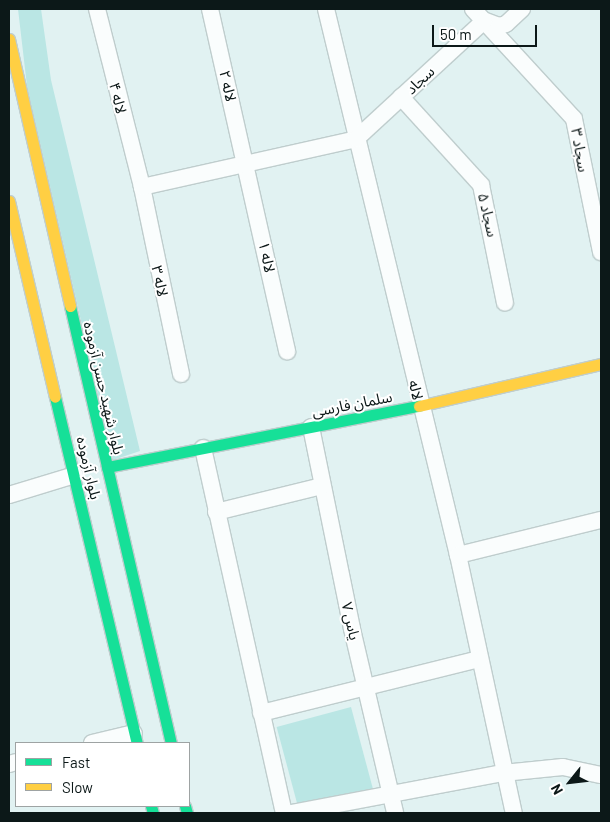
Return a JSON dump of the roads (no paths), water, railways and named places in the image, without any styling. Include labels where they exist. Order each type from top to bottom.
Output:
[{"type":"main road","name":"بلوار شهید حسن آزموده","points":[[9,39],[40,197],[107,467],[149,732],[169,742]]},
{"type":"main road","name":"بلوار آزموده","points":[[11,203],[75,475],[149,732]]},
{"type":"main road","name":"سلمان فارسی","points":[[107,467],[420,406],[601,364]]},
{"type":"street","name":"لاله ۴","points":[[97,9],[142,187]]},
{"type":"street","name":"لاله ۲","points":[[210,9],[246,164]]},
{"type":"street","name":"لاله","points":[[326,9],[420,406],[458,555],[503,773],[514,813]]},
{"type":"street","name":"سجاد ۳","points":[[472,9],[481,15],[574,119],[596,202],[601,252]]},
{"type":"street","points":[[481,15],[493,26],[506,24],[522,9]]},
{"type":"street","name":"سجاد","points":[[356,139],[401,98],[481,15]]},
{"type":"street","name":"سجاد ۵","points":[[401,98],[481,185],[505,303]]},
{"type":"street","points":[[142,187],[356,139]]},
{"type":"street","name":"لاله ۱","points":[[246,164],[287,351]]},
{"type":"street","name":"لاله ۳","points":[[142,187],[181,374]]},
{"type":"street","name":"یاس ۷","points":[[311,427],[322,486],[394,813]]},
{"type":"street","points":[[203,448],[284,813]]},
{"type":"street","points":[[9,495],[75,475]]},
{"type":"street","points":[[216,512],[322,486]]},
{"type":"street","points":[[458,555],[601,520]]},
{"type":"street","points":[[261,713],[480,659]]},
{"type":"street","points":[[97,742],[149,732]]},
{"type":"street","points":[[291,813],[391,796],[503,773],[563,767],[601,775]]}]
